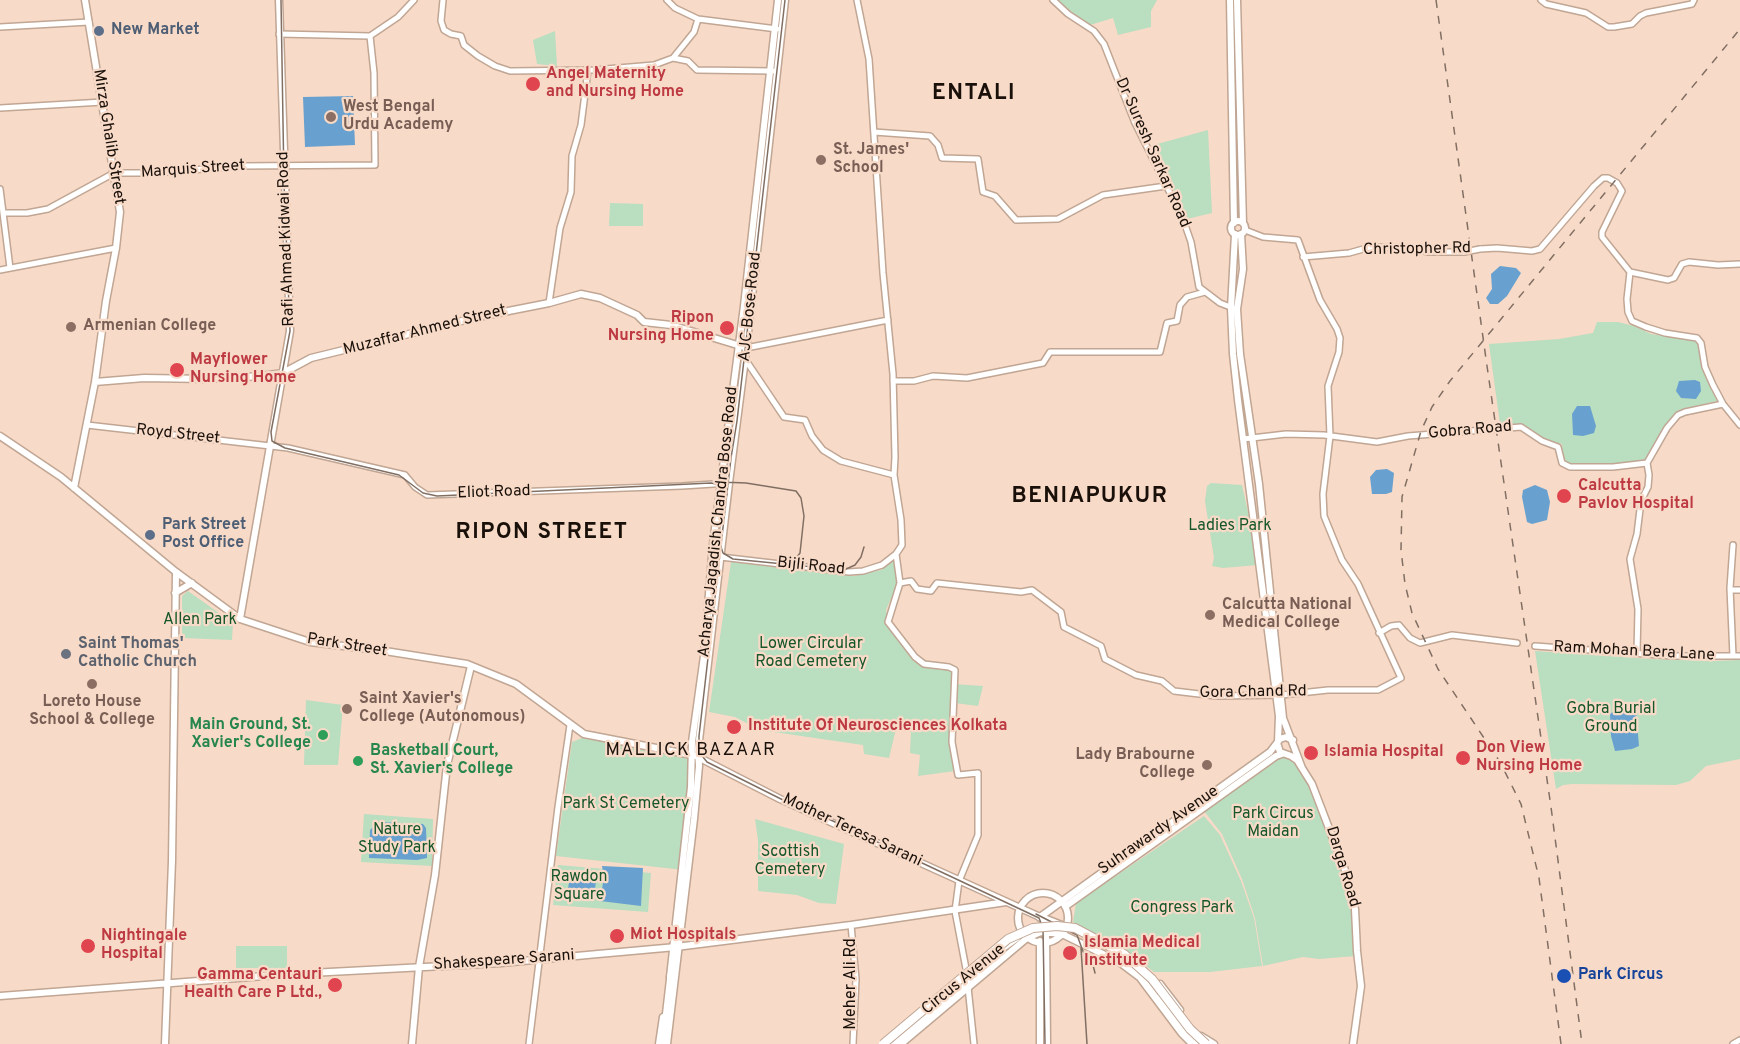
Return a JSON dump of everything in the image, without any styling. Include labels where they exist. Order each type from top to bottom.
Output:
[{"type":"highway","points":[[1039,918],[1066,928],[1112,951],[1139,970],[1186,1031],[1201,1044]]},
{"type":"highway","points":[[885,1044],[1008,939],[1033,928],[1057,926],[1075,928],[1124,954],[1152,979],[1190,1029],[1206,1044]]},
{"type":"highway","points":[[1112,958],[1135,973],[1191,1044]]},
{"type":"highway","points":[[894,1044],[964,987],[989,959]]},
{"type":"highway","points":[[663,1044],[671,975]]},
{"type":"main road","name":"Mirza Ghalib Street","points":[[74,488],[95,382],[120,212],[85,0]]},
{"type":"main road","name":"Rafi Ahmad Kidwai Road","points":[[240,619],[290,331],[279,0]]},
{"type":"main road","name":"Acharya Jagadish Chandra Bose Road","points":[[663,1044],[694,819],[696,756],[712,556],[721,483],[743,347],[769,71],[778,29],[778,0]]},
{"type":"main road","name":"AJC Bose Road","points":[[696,756],[745,359],[743,347],[777,71],[778,29],[785,0]]},
{"type":"main road","points":[[1230,0],[1234,223],[1231,229],[1241,230]]},
{"type":"main road","points":[[1238,0],[1241,230],[1234,308],[1238,400],[1279,695]]},
{"type":"main road","points":[[1234,223],[1238,221],[1241,230]]},
{"type":"main road","name":"Muzaffar Ahmed Street","points":[[95,382],[144,378],[251,377],[282,373],[311,358],[581,294],[600,298],[637,315],[644,322],[671,325],[743,347]]},
{"type":"main road","points":[[1234,308],[1259,484],[1279,695],[1279,716],[1278,742],[1278,750],[1283,754],[1291,753],[1293,743],[1286,737],[1278,742]]},
{"type":"main road","name":"Park Street","points":[[0,436],[74,488],[176,572],[240,619],[310,642],[444,660],[471,666],[516,684],[584,734],[696,756]]},
{"type":"main road","points":[[165,1044],[174,761],[176,572]]},
{"type":"main road","points":[[175,594],[192,583]]},
{"type":"main road","points":[[412,1044],[419,967],[435,875],[447,765],[471,666]]},
{"type":"main road","name":"Darga Road","points":[[1279,695],[1284,718],[1302,768]]},
{"type":"main road","name":"Suhrawardy Avenue","points":[[1064,903],[1263,757],[1278,742]]},
{"type":"main road","name":"Darga Road","points":[[1283,754],[1294,757],[1312,784],[1345,870],[1356,912],[1360,986],[1353,1044]]},
{"type":"main road","name":"Suhrawardy Avenue","points":[[1039,918],[1276,756],[1283,754]]},
{"type":"main road","name":"Mother Teresa Sarani","points":[[696,756],[780,799],[1008,903]]},
{"type":"main road","points":[[1042,892],[1049,893],[1064,903],[1066,928],[1056,939],[1043,943],[1025,936],[1018,920],[1019,909],[1028,897],[1042,892]]},
{"type":"main road","points":[[1008,903],[1045,923],[1040,1044]]},
{"type":"main road","name":"Shakespeare Sarani","points":[[0,996],[540,959],[677,946],[1008,903]]},
{"type":"main road","name":"Circus Avenue","points":[[901,1044],[1025,936],[1039,918]]},
{"type":"main road","points":[[1066,928],[1112,958]]},
{"type":"main road","points":[[1025,936],[1066,928],[1127,954],[1158,981],[1201,1036],[1214,1044]]},
{"type":"main road","name":"Circus Avenue","points":[[885,1044],[989,959],[1025,936]]},
{"type":"main road","points":[[1043,943],[1047,1044]]},
{"type":"main road","name":"Acharya Jagadish Chandra Bose Road","points":[[663,1044],[665,995],[677,946]]},
{"type":"street","points":[[279,34],[370,36],[398,17],[414,0]]},
{"type":"street","points":[[443,0],[441,21],[444,30],[461,36],[464,45],[495,66],[510,71],[588,70],[654,65],[673,57],[694,32],[698,19]]},
{"type":"street","points":[[667,0],[675,8],[698,19],[778,29]]},
{"type":"street","points":[[857,0],[868,54],[893,381],[894,475],[902,528],[902,545],[896,554],[900,583],[888,622],[915,657],[924,664],[949,667],[955,670],[952,742],[958,775],[978,773],[978,835],[959,880],[955,911],[968,976]]},
{"type":"street","name":"Dr Suresh Sarkar Road","points":[[1053,0],[1068,14],[1094,31],[1104,44],[1135,123],[1184,223],[1191,242],[1198,287],[1205,292]]},
{"type":"street","points":[[1541,0],[1553,6],[1586,13],[1608,27],[1632,24],[1646,13],[1692,4],[1694,0]]},
{"type":"street","points":[[0,27],[89,22]]},
{"type":"street","name":"Marquis Street","points":[[114,173],[153,174],[240,166],[375,165],[374,74],[370,36]]},
{"type":"street","points":[[673,57],[688,61],[697,70],[777,71]]},
{"type":"street","points":[[549,303],[560,228],[571,192],[572,156],[581,125],[588,70]]},
{"type":"street","points":[[0,108],[103,102]]},
{"type":"street","points":[[874,132],[930,136],[939,145],[942,158],[978,159],[983,192],[995,196],[1016,220],[1058,219],[1103,195],[1166,186]]},
{"type":"street","points":[[4,213],[27,213],[48,209],[114,173]]},
{"type":"street","name":"Christopher Rd","points":[[1303,256],[1349,253],[1367,248],[1412,248],[1427,252],[1464,252],[1497,248],[1532,251],[1540,249],[1594,186],[1603,178],[1608,178],[1617,183],[1622,191],[1602,232],[1602,237],[1630,272]]},
{"type":"street","points":[[0,189],[10,268]]},
{"type":"street","points":[[1241,230],[1263,237],[1298,240],[1320,300],[1337,329],[1340,338],[1339,352],[1328,386],[1330,436],[1323,494],[1324,516],[1342,560],[1358,584],[1380,633],[1391,626],[1399,625],[1410,638],[1420,643],[1452,635],[1517,643]]},
{"type":"street","points":[[0,270],[116,248]]},
{"type":"street","points":[[1740,264],[1718,265],[1689,262],[1682,264],[1674,278],[1668,280],[1630,272],[1627,299],[1628,312],[1632,321],[1665,333],[1697,338],[1701,343],[1705,367],[1724,404],[1740,425]]},
{"type":"street","points":[[893,381],[914,381],[933,376],[967,378],[1043,363],[1050,352],[1160,352],[1167,323],[1177,321],[1180,305],[1187,297],[1205,292],[1234,308]]},
{"type":"street","points":[[743,347],[888,320]]},
{"type":"street","points":[[745,359],[784,417],[805,420],[822,450],[842,461],[894,475]]},
{"type":"street","points":[[1637,653],[1638,609],[1630,560],[1641,501],[1648,488],[1647,463],[1667,428],[1678,415],[1724,404]]},
{"type":"street","name":"Royd Street","points":[[87,425],[270,445]]},
{"type":"street","name":"Gobra Road","points":[[1243,439],[1286,434],[1330,436],[1377,442],[1408,436],[1521,427],[1542,441],[1558,447],[1562,464],[1570,467],[1613,467],[1647,463]]},
{"type":"street","name":"Eliot Road","points":[[270,445],[405,475],[415,487],[427,495],[729,483]]},
{"type":"street","points":[[1733,545],[1730,589],[1733,656]]},
{"type":"street","name":"Bijli Road","points":[[712,556],[849,572],[882,565],[896,554]]},
{"type":"street","name":"Gora Chand Rd","points":[[900,583],[911,581],[917,589],[931,591],[937,583],[1021,592],[1032,590],[1061,612],[1064,627],[1101,646],[1104,658],[1136,675],[1162,681],[1174,691],[1216,696],[1279,695],[1328,690],[1378,690],[1401,678],[1380,633]]},
{"type":"street","points":[[1730,589],[1740,590]]},
{"type":"street","name":"Ram Mohan Bera Lane","points":[[1535,646],[1702,657],[1740,656]]},
{"type":"street","points":[[529,1044],[570,725]]},
{"type":"street","name":"Meher Ali Rd","points":[[851,925],[856,986],[853,1044]]},
{"type":"street","points":[[964,987],[974,1044]]},
{"type":"street","points":[[1733,1044],[1740,1040]]},
{"type":"green space","points":[[1055,0],[1157,0],[1151,11],[1151,27],[1118,35],[1113,18],[1090,25]]},
{"type":"green space","points":[[555,31],[557,66],[537,64],[533,40]]},
{"type":"green space","points":[[1208,130],[1212,213],[1187,219],[1150,146]]},
{"type":"green space","points":[[610,203],[643,204],[643,226],[609,226]]},
{"type":"green space","points":[[1597,322],[1618,322],[1651,334],[1697,341],[1703,370],[1717,401],[1680,410],[1670,420],[1645,461],[1613,465],[1571,465],[1563,462],[1562,444],[1544,440],[1525,426],[1500,424],[1489,344],[1559,339],[1593,333]]},
{"type":"green space","name":"Ladies Park","points":[[1211,483],[1242,485],[1256,548],[1255,563],[1258,565],[1223,568],[1212,566],[1214,558],[1205,501],[1207,486]]},
{"type":"green space","name":"Lower Circular Road Cemetery","points":[[894,560],[898,582],[886,610],[888,620],[924,664],[950,668],[954,671],[953,684],[983,686],[978,706],[955,703],[949,742],[955,771],[918,776],[920,755],[910,753],[911,732],[896,729],[889,758],[864,754],[863,745],[760,730],[735,717],[709,712],[731,562],[854,576],[881,570]]},
{"type":"green space","name":"Allen Park","points":[[188,591],[233,623],[232,640],[182,638],[182,596]]},
{"type":"green space","name":"Gobra Burial Ground","points":[[1535,651],[1649,659],[1740,660],[1740,759],[1706,766],[1690,781],[1676,785],[1572,784],[1556,789]]},
{"type":"green space","name":"Main Ground, St. Xavier's College","points":[[306,700],[343,705],[338,765],[304,765]]},
{"type":"green space","name":"Park St Cemetery","points":[[582,738],[697,761],[684,870],[556,856],[572,742]]},
{"type":"green space","name":"Park Circus Maidan","points":[[1286,751],[1312,786],[1345,872],[1354,913],[1355,956],[1319,959],[1303,957],[1263,966],[1255,918],[1242,879],[1222,834],[1204,811]]},
{"type":"green space","name":"Nature Study Park","points":[[364,814],[433,819],[432,866],[361,862]]},
{"type":"green space","name":"Congress Park","points":[[1204,816],[1220,835],[1241,881],[1254,918],[1262,966],[1210,972],[1154,972],[1124,949],[1073,922],[1076,903]]},
{"type":"green space","name":"Scottish Cemetery","points":[[755,819],[844,844],[836,904],[819,903],[797,895],[758,891],[758,840]]},
{"type":"green space","name":"Rawdon Square","points":[[558,865],[651,873],[648,912],[553,905]]},
{"type":"green space","points":[[236,946],[287,946],[287,968],[236,968]]},
{"type":"water","points":[[353,96],[355,145],[305,147],[303,97]]},
{"type":"water","points":[[1500,266],[1516,268],[1521,273],[1507,296],[1498,304],[1490,304],[1486,298],[1492,289],[1491,274]]},
{"type":"water","points":[[1679,381],[1700,382],[1701,391],[1696,399],[1681,398],[1676,391]]},
{"type":"water","points":[[1577,406],[1590,406],[1596,426],[1594,433],[1583,436],[1573,435],[1572,414]]},
{"type":"water","points":[[1387,469],[1394,473],[1392,492],[1372,494],[1370,477],[1376,470]]},
{"type":"water","points":[[1535,485],[1547,490],[1550,502],[1547,520],[1532,524],[1527,522],[1522,497],[1523,490]]},
{"type":"water","points":[[1614,711],[1636,711],[1639,746],[1615,751],[1611,736],[1610,714]]},
{"type":"water","name":"Nature Study Park","points":[[378,822],[423,824],[426,828],[427,858],[417,860],[369,858],[370,830]]},
{"type":"water","points":[[602,866],[643,868],[641,906],[600,901],[604,877]]},
{"type":"water","points":[[571,870],[597,873],[594,897],[567,895]]},
{"type":"tram line","points":[[281,0],[284,183],[290,331],[271,432],[272,441],[285,448],[399,475],[423,493],[437,496],[711,483],[721,485],[727,495]]},
{"type":"tram line","points":[[785,0],[699,736],[699,752],[707,762],[787,802],[818,814],[1039,918],[1043,928],[1045,1044]]},
{"type":"tram line","points":[[722,482],[746,483],[796,491],[801,498],[804,516],[800,553],[792,564],[786,565]]},
{"type":"tram line","points":[[721,547],[723,553],[733,559],[844,570],[855,565],[864,547]]},
{"type":"tram line","points":[[1036,914],[1077,935],[1084,954],[1092,961],[1095,973]]},
{"type":"tram line","points":[[1081,948],[1087,1044]]},
{"type":"railway","points":[[1436,0],[1551,807],[1582,1044]]},
{"type":"railway","points":[[1561,1044],[1539,878],[1521,804],[1500,762],[1438,669],[1412,613],[1405,584],[1401,550],[1402,497],[1421,431],[1432,407],[1450,381],[1740,29]]},
{"type":"place","name":"New Market","points":[[99,31]]},
{"type":"place","name":"Angel Maternity and Nursing Home","points":[[533,84]]},
{"type":"place","name":"West Bengal Urdu Academy","points":[[331,117]]},
{"type":"place","name":"St. James' School","points":[[821,160]]},
{"type":"place","name":"Armenian College","points":[[71,327]]},
{"type":"place","name":"Ripon Nursing Home","points":[[727,328]]},
{"type":"place","name":"Mayflower Nursing Home","points":[[177,370]]},
{"type":"place","name":"Calcutta Pavlov Hospital","points":[[1564,496]]},
{"type":"place","name":"Park Street Post Office","points":[[150,535]]},
{"type":"place","name":"Calcutta National Medical College","points":[[1210,615]]},
{"type":"place","name":"Saint Thomas' Catholic Church","points":[[66,654]]},
{"type":"place","name":"Loreto House School & College","points":[[92,684]]},
{"type":"place","name":"Saint Xavier's College (Autonomous)","points":[[347,709]]},
{"type":"place","name":"Institute Of Neurosciences Kolkata","points":[[734,727]]},
{"type":"place","name":"Main Ground, St. Xavier's College","points":[[323,735]]},
{"type":"place","name":"Islamia Hospital","points":[[1311,753]]},
{"type":"place","name":"Don View Nursing Home","points":[[1463,758]]},
{"type":"place","name":"Basketball Court, St. Xavier's College","points":[[358,761]]},
{"type":"place","name":"Lady Brabourne College","points":[[1207,765]]},
{"type":"place","name":"Miot Hospitals","points":[[617,936]]},
{"type":"place","name":"Nightingale Hospital","points":[[88,946]]},
{"type":"place","name":"Islamia Medical Institute","points":[[1070,953]]},
{"type":"place","name":"Park Circus","points":[[1564,976]]},
{"type":"place","name":"Gamma Centauri Health Care P Ltd.,","points":[[335,985]]},
{"type":"district","name":"ENTALI","points":[[974,95]]},
{"type":"district","name":"BENIAPUKUR","points":[[1090,498]]},
{"type":"district","name":"RIPON STREET","points":[[542,534]]},
{"type":"district","name":"MALLICK BAZAAR","points":[[691,751]]}]
